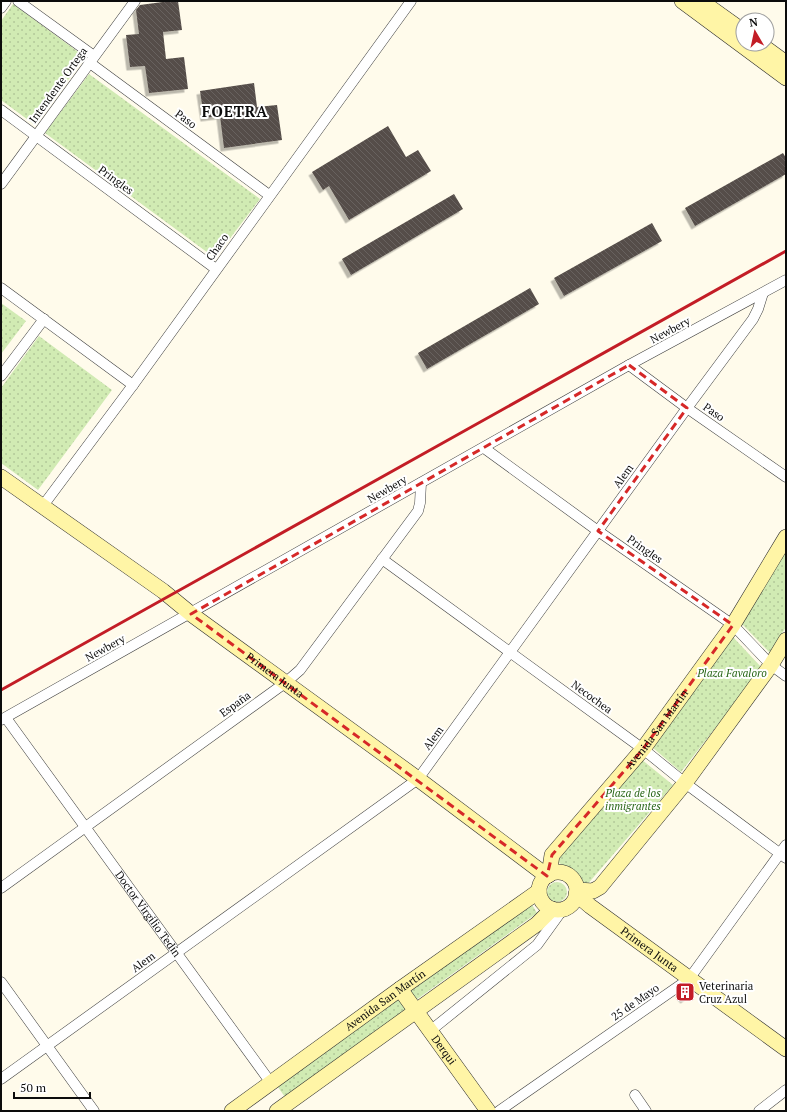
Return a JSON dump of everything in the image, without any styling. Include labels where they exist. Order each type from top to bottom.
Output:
[{"type":"main road","points":[[682,1],[701,4],[735,27]]},
{"type":"main road","points":[[701,4],[786,78]]},
{"type":"main road","points":[[771,52],[786,63]]},
{"type":"main road","name":"Primera Junta","points":[[1,477],[157,587],[191,614],[548,875]]},
{"type":"main road","name":"Avenida San Martín","points":[[548,875],[552,854],[643,749],[733,625],[786,537]]},
{"type":"main road","points":[[577,892],[593,890],[600,887],[685,783],[771,665],[786,640]]},
{"type":"main road","points":[[285,1109],[416,1010],[537,924],[561,908],[573,902],[577,892],[576,885],[569,876],[558,872],[548,875],[541,884],[539,891],[541,899],[544,903],[561,908],[577,905],[590,906]]},
{"type":"main road","name":"Avenida San Martín","points":[[232,1111],[400,989],[539,891]]},
{"type":"main road","name":"Primera Junta","points":[[577,892],[590,906],[786,1049]]},
{"type":"main road","name":"Derqui","points":[[400,989],[488,1111]]},
{"type":"main road","name":"Doctor Virgilio Tedín","points":[[271,1083],[285,1109]]},
{"type":"street","points":[[1,8],[6,1]]},
{"type":"street","name":"Paso","points":[[18,1],[269,195]]},
{"type":"street","name":"Intendente Ortega","points":[[1,184],[135,1]]},
{"type":"street","name":"Chaco","points":[[42,507],[411,1]]},
{"type":"street","name":"Pringles","points":[[1,110],[216,269]]},
{"type":"street","name":"Newbery","points":[[4,719],[629,365],[786,280]]},
{"type":"street","points":[[1,288],[133,384]]},
{"type":"street","name":"Alem","points":[[1,1079],[418,779],[753,319],[763,293]]},
{"type":"street","points":[[1,376],[44,320]]},
{"type":"street","name":"Paso","points":[[629,365],[687,408],[786,477]]},
{"type":"street","name":"Pringles","points":[[484,448],[733,625],[771,665],[786,676]]},
{"type":"street","name":"España","points":[[1,888],[300,670],[418,511],[421,483]]},
{"type":"street","name":"Necochea","points":[[382,559],[509,653],[643,749],[685,783],[784,852]]},
{"type":"street","name":"Doctor Virgilio Tedín","points":[[4,719],[86,827],[271,1083]]},
{"type":"street","name":"25 de Mayo","points":[[499,1111],[690,979],[784,852]]},
{"type":"street","points":[[430,1031],[537,945],[561,908]]},
{"type":"street","points":[[1,982],[94,1111]]},
{"type":"street","points":[[759,1111],[786,1090]]},
{"type":"street","points":[[636,1095],[646,1111]]},
{"type":"highlighted area","points":[[629,365],[687,408],[598,531],[733,625],[643,749],[552,855],[547,876],[191,614]]},
{"type":"green space","points":[[13,4],[85,57],[35,125],[1,100],[1,21]]},
{"type":"green space","points":[[89,74],[260,199],[215,258],[45,133]]},
{"type":"green space","points":[[1,303],[26,321],[1,354]]},
{"type":"green space","points":[[39,336],[112,390],[38,490],[1,463],[1,388]]},
{"type":"green space","points":[[786,549],[786,627],[770,653],[742,624]]},
{"type":"green space","name":"Plaza Favaloro","points":[[733,637],[762,668],[681,772],[652,747]]},
{"type":"green space","name":"Plaza de los inmigrantes","points":[[641,759],[673,785],[586,886],[555,859]]},
{"type":"green space","points":[[557,882],[564,885],[567,892],[564,899],[557,902],[550,899],[547,892],[550,885]]},
{"type":"green space","points":[[531,903],[537,913],[416,1000],[409,990]]},
{"type":"green space","points":[[399,993],[409,1007],[285,1097],[275,1083]]},
{"type":"building","points":[[178,1],[182,30],[163,32],[166,59],[184,57],[188,89],[149,93],[145,66],[130,67],[126,35],[139,34],[136,10],[140,5]]},
{"type":"building","points":[[254,83],[257,107],[277,105],[282,140],[224,148],[220,116],[204,118],[200,91]]},
{"type":"building","points":[[388,126],[406,157],[418,150],[431,171],[349,220],[329,186],[323,190],[312,172]]},
{"type":"building","points":[[783,153],[786,158],[786,174],[695,226],[685,208]]},
{"type":"building","points":[[454,194],[463,209],[351,275],[342,259]]},
{"type":"building","points":[[652,223],[662,241],[564,296],[554,278]]},
{"type":"building","points":[[530,288],[539,304],[427,369],[418,353]]},
{"type":"building","points":[[687,988],[694,993],[684,1000],[679,994]]},
{"type":"railway","points":[[1,690],[786,251]]},
{"type":"place","name":"Veterinaria Cruz Azul","points":[[685,992]]},
{"type":"district","name":"FOETRA","points":[[235,111]]}]
